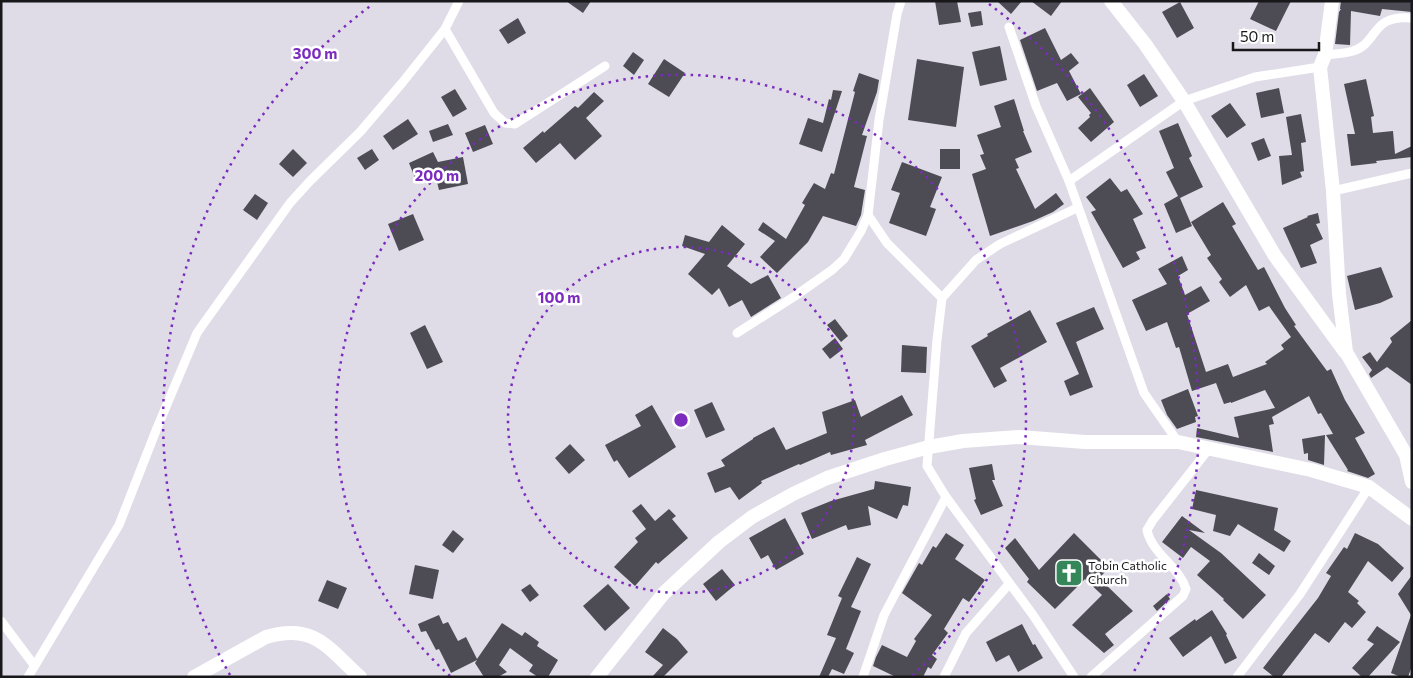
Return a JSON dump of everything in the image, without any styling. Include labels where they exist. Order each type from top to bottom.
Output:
[{"type":"main road","points":[[1111,1],[1184,101],[1275,256],[1346,352],[1406,455],[1412,482]]},
{"type":"main road","points":[[1332,1],[1322,61],[1333,191],[1339,294],[1346,352]]},
{"type":"main road","points":[[597,677],[664,593],[719,542],[752,516],[827,478],[884,459],[929,447],[963,441],[1019,437],[1085,442],[1178,442],[1208,450],[1311,470],[1369,487],[1412,519]]},
{"type":"main road","points":[[194,677],[266,637],[293,632],[307,634],[324,644],[360,677]]},
{"type":"street","points":[[28,677],[119,525],[156,428],[197,333],[290,203],[366,125],[402,83],[445,29],[459,1]]},
{"type":"street","points":[[737,333],[832,270],[844,259],[868,215],[879,120],[897,14],[901,1]]},
{"type":"street","points":[[1069,182],[1184,101],[1255,78],[1353,51],[1362,46],[1378,27],[1386,21],[1397,18],[1412,18]]},
{"type":"street","points":[[1009,27],[1036,106],[1069,182],[1144,393],[1178,442]]},
{"type":"street","points":[[445,29],[494,113],[505,123],[515,124],[605,66]]},
{"type":"street","points":[[1333,191],[1412,173]]},
{"type":"street","points":[[1074,677],[1033,615],[946,497],[927,466],[942,298],[970,266],[984,254],[1000,244],[1077,208]]},
{"type":"street","points":[[868,215],[888,243],[942,298]]},
{"type":"street","points":[[1091,677],[1183,596],[1186,589],[1184,581],[1149,539],[1147,530],[1208,450]]},
{"type":"street","points":[[1242,675],[1300,594],[1369,487]]},
{"type":"street","points":[[863,677],[884,615],[946,497]]},
{"type":"street","points":[[944,677],[966,633],[1009,584]]},
{"type":"street","points":[[1,621],[34,665]]},
{"type":"building","points":[[566,1],[591,1],[583,13]]},
{"type":"building","points":[[935,1],[957,1],[961,22],[939,25]]},
{"type":"building","points":[[997,1],[1022,1],[1011,14]]},
{"type":"building","points":[[1031,1],[1062,1],[1051,16]]},
{"type":"building","points":[[1259,1],[1291,1],[1276,31],[1250,19]]},
{"type":"building","points":[[1341,1],[1412,1],[1412,12],[1382,9],[1380,16],[1351,11],[1350,45],[1335,44]]},
{"type":"building","points":[[1180,2],[1194,28],[1177,38],[1162,12]]},
{"type":"building","points":[[981,11],[983,25],[971,27],[968,13]]},
{"type":"building","points":[[518,18],[526,33],[508,44],[499,30]]},
{"type":"building","points":[[1045,28],[1061,60],[1071,53],[1079,63],[1069,71],[1081,94],[1067,101],[1057,83],[1037,91],[1020,40]]},
{"type":"building","points":[[1000,46],[1007,80],[980,86],[972,52]]},
{"type":"building","points":[[633,52],[644,60],[634,75],[623,66]]},
{"type":"building","points":[[664,59],[685,73],[669,97],[648,84]]},
{"type":"building","points":[[917,59],[964,67],[956,127],[908,120]]},
{"type":"building","points":[[859,73],[879,80],[877,92],[862,135],[867,136],[854,187],[865,190],[861,215],[856,226],[823,216],[808,242],[777,273],[760,257],[775,241],[758,230],[763,222],[786,239],[805,205],[802,203],[814,183],[825,189],[831,173],[834,174]]},
{"type":"building","points":[[1144,74],[1158,96],[1140,107],[1127,85]]},
{"type":"building","points":[[1366,79],[1374,116],[1371,117],[1373,133],[1393,131],[1395,154],[1412,146],[1412,157],[1351,166],[1347,134],[1355,134],[1344,84]]},
{"type":"building","points":[[1090,88],[1114,122],[1091,142],[1078,128],[1090,117],[1091,113],[1078,97]]},
{"type":"building","points":[[1279,88],[1284,113],[1261,118],[1256,93]]},
{"type":"building","points":[[455,89],[467,109],[453,117],[441,97]]},
{"type":"building","points":[[833,90],[842,91],[822,152],[799,144],[808,118],[823,123]]},
{"type":"building","points":[[594,92],[604,101],[586,118],[602,136],[575,160],[560,143],[536,163],[523,148],[543,131],[544,133],[575,106],[578,108]]},
{"type":"building","points":[[1014,99],[1023,131],[1032,152],[1015,159],[1019,168],[1016,169],[1035,209],[1056,193],[1064,204],[1053,212],[1033,221],[990,236],[972,174],[986,169],[980,155],[984,154],[977,135],[1001,127],[994,106]]},
{"type":"building","points":[[1230,103],[1246,125],[1227,138],[1211,116]]},
{"type":"building","points":[[1301,114],[1306,142],[1301,143],[1304,171],[1300,172],[1302,177],[1282,185],[1279,156],[1292,155],[1286,117]]},
{"type":"building","points":[[408,119],[418,134],[393,150],[383,136]]},
{"type":"building","points":[[1178,123],[1192,156],[1189,158],[1203,187],[1180,198],[1192,226],[1176,233],[1164,204],[1178,196],[1166,172],[1174,168],[1159,131]]},
{"type":"building","points":[[448,124],[453,135],[433,142],[429,131]]},
{"type":"building","points":[[485,125],[493,144],[473,152],[465,133]]},
{"type":"building","points":[[1264,138],[1271,156],[1258,161],[1251,143]]},
{"type":"building","points":[[293,149],[307,163],[293,177],[279,164]]},
{"type":"building","points":[[372,149],[379,160],[365,170],[357,158]]},
{"type":"building","points":[[940,149],[960,149],[960,169],[940,169]]},
{"type":"building","points":[[433,152],[438,162],[463,157],[468,184],[439,190],[434,170],[415,178],[409,163]]},
{"type":"building","points":[[902,162],[942,177],[930,207],[936,209],[926,236],[889,223],[900,193],[891,190]]},
{"type":"building","points":[[1110,178],[1121,192],[1127,189],[1143,214],[1133,219],[1146,248],[1136,252],[1140,259],[1123,268],[1091,212],[1096,210],[1086,197]]},
{"type":"building","points":[[255,194],[268,203],[257,220],[243,210]]},
{"type":"building","points":[[1223,202],[1236,224],[1232,226],[1258,270],[1264,267],[1296,325],[1294,326],[1327,371],[1331,369],[1345,400],[1365,433],[1355,438],[1375,474],[1368,478],[1347,471],[1326,435],[1333,434],[1321,413],[1318,414],[1309,396],[1272,417],[1274,424],[1269,425],[1273,452],[1196,437],[1197,428],[1239,438],[1234,417],[1275,408],[1265,390],[1224,404],[1216,383],[1192,391],[1179,347],[1176,348],[1167,322],[1146,331],[1132,300],[1167,284],[1158,269],[1182,256],[1188,270],[1178,276],[1185,295],[1201,286],[1210,301],[1187,314],[1206,372],[1228,364],[1233,377],[1267,364],[1265,362],[1284,349],[1281,345],[1291,337],[1269,306],[1259,311],[1246,285],[1230,297],[1219,282],[1222,279],[1207,258],[1211,255],[1191,222]]},
{"type":"building","points":[[1318,213],[1320,223],[1316,224],[1323,239],[1310,245],[1317,263],[1301,268],[1283,228],[1307,216]]},
{"type":"building","points":[[413,214],[424,240],[399,251],[388,224]]},
{"type":"building","points":[[722,225],[745,244],[727,266],[751,284],[768,275],[781,298],[751,317],[742,300],[729,307],[719,288],[712,295],[688,274],[705,254],[682,246],[685,235],[709,242]]},
{"type":"building","points":[[1381,267],[1393,297],[1355,310],[1347,276]]},
{"type":"building","points":[[1094,307],[1104,329],[1076,342],[1093,387],[1070,396],[1064,381],[1079,374],[1056,323]]},
{"type":"building","points":[[1030,310],[1047,342],[1000,368],[1007,381],[994,388],[971,346],[988,336],[987,334]]},
{"type":"building","points":[[835,319],[848,336],[841,342],[827,325]]},
{"type":"building","points":[[1412,320],[1412,385],[1387,367],[1371,378],[1369,374],[1372,370],[1362,357],[1370,352],[1377,362],[1392,342],[1390,338]]},
{"type":"building","points":[[425,325],[443,362],[427,369],[410,333]]},
{"type":"building","points":[[835,338],[843,349],[830,359],[822,349]]},
{"type":"building","points":[[902,345],[927,347],[926,373],[901,372]]},
{"type":"building","points":[[1188,389],[1198,416],[1195,417],[1196,422],[1177,429],[1167,415],[1161,400]]},
{"type":"building","points":[[902,395],[913,415],[865,440],[867,445],[831,455],[830,452],[799,464],[761,481],[762,483],[739,500],[730,487],[715,493],[707,473],[725,466],[721,460],[753,438],[774,427],[786,450],[827,433],[822,412],[855,400],[861,417]]},
{"type":"building","points":[[712,402],[725,430],[706,438],[694,410]]},
{"type":"building","points":[[652,405],[676,447],[629,478],[617,460],[614,462],[605,445],[641,426],[635,415]]},
{"type":"building","points":[[1325,435],[1324,465],[1308,460],[1308,453],[1304,454],[1302,439]]},
{"type":"building","points":[[570,444],[585,460],[569,474],[555,458]]},
{"type":"building","points":[[992,464],[995,480],[992,480],[1003,506],[981,515],[974,500],[976,499],[969,468]]},
{"type":"building","points":[[875,481],[911,487],[908,506],[903,505],[897,519],[868,506],[871,525],[848,530],[846,525],[812,539],[801,513],[831,501],[874,489]]},
{"type":"building","points":[[1196,490],[1278,508],[1274,530],[1291,541],[1284,552],[1238,524],[1230,536],[1213,531],[1216,515],[1192,509]]},
{"type":"building","points":[[641,504],[655,521],[669,509],[676,516],[672,519],[688,538],[658,564],[656,562],[635,586],[614,567],[638,542],[635,538],[646,529],[632,511]]},
{"type":"building","points":[[1182,516],[1205,533],[1189,530],[1221,553],[1266,595],[1243,619],[1197,575],[1210,561],[1191,547],[1183,558],[1162,542]]},
{"type":"building","points":[[785,518],[804,554],[776,570],[768,555],[761,559],[749,538]]},
{"type":"building","points":[[453,530],[464,539],[453,553],[442,545]]},
{"type":"building","points":[[946,533],[964,545],[955,559],[985,580],[969,602],[963,598],[944,629],[948,633],[932,655],[937,659],[931,669],[928,667],[923,677],[896,677],[873,666],[876,657],[882,645],[907,657],[916,641],[914,639],[932,615],[902,593],[919,563],[922,565],[933,546],[936,548]]},
{"type":"building","points":[[1074,533],[1109,568],[1099,578],[1133,611],[1105,634],[1114,645],[1104,653],[1072,625],[1102,595],[1085,579],[1055,609],[1027,582],[1029,579],[1005,548],[1015,538],[1039,570]]},
{"type":"building","points":[[1355,533],[1378,544],[1404,568],[1392,582],[1368,561],[1348,592],[1359,601],[1357,603],[1366,612],[1352,628],[1345,622],[1329,643],[1315,633],[1281,677],[1274,677],[1263,668],[1318,598],[1331,576],[1326,573],[1344,547],[1347,549]]},
{"type":"building","points":[[1259,553],[1275,566],[1269,575],[1252,563]]},
{"type":"building","points":[[857,557],[871,564],[851,607],[861,611],[846,649],[854,653],[844,674],[832,669],[828,677],[819,677],[836,638],[827,635],[842,598],[838,596]]},
{"type":"building","points":[[415,565],[439,570],[433,599],[409,594]]},
{"type":"building","points":[[722,569],[735,585],[716,601],[703,584]]},
{"type":"building","points":[[1412,575],[1412,666],[1408,677],[1401,677],[1391,673],[1411,615],[1398,594]]},
{"type":"building","points":[[327,580],[347,588],[338,609],[318,601]]},
{"type":"building","points":[[530,584],[539,595],[530,602],[521,590]]},
{"type":"building","points":[[608,584],[630,608],[605,631],[583,606]]},
{"type":"building","points":[[1167,594],[1170,599],[1157,611],[1153,606]]},
{"type":"building","points":[[1212,610],[1227,634],[1237,658],[1225,664],[1211,636],[1183,657],[1169,638],[1195,619],[1196,621]]},
{"type":"building","points":[[439,615],[443,624],[448,622],[458,641],[466,637],[477,659],[502,623],[522,636],[525,632],[539,642],[537,646],[558,660],[548,677],[538,677],[529,671],[533,665],[510,648],[499,665],[507,672],[498,677],[484,677],[475,663],[477,660],[451,673],[439,649],[436,650],[426,631],[421,632],[418,624]]},
{"type":"building","points":[[1022,624],[1033,645],[1035,644],[1043,658],[1018,672],[1009,655],[996,662],[986,642]]},
{"type":"building","points":[[1377,626],[1400,642],[1368,677],[1362,677],[1352,668],[1374,644],[1367,640]]},
{"type":"building","points":[[663,628],[677,639],[688,652],[663,677],[652,677],[663,665],[645,652]]},
{"type":"place","name":"Tobin Catholic Church","points":[[1069,573]]}]
